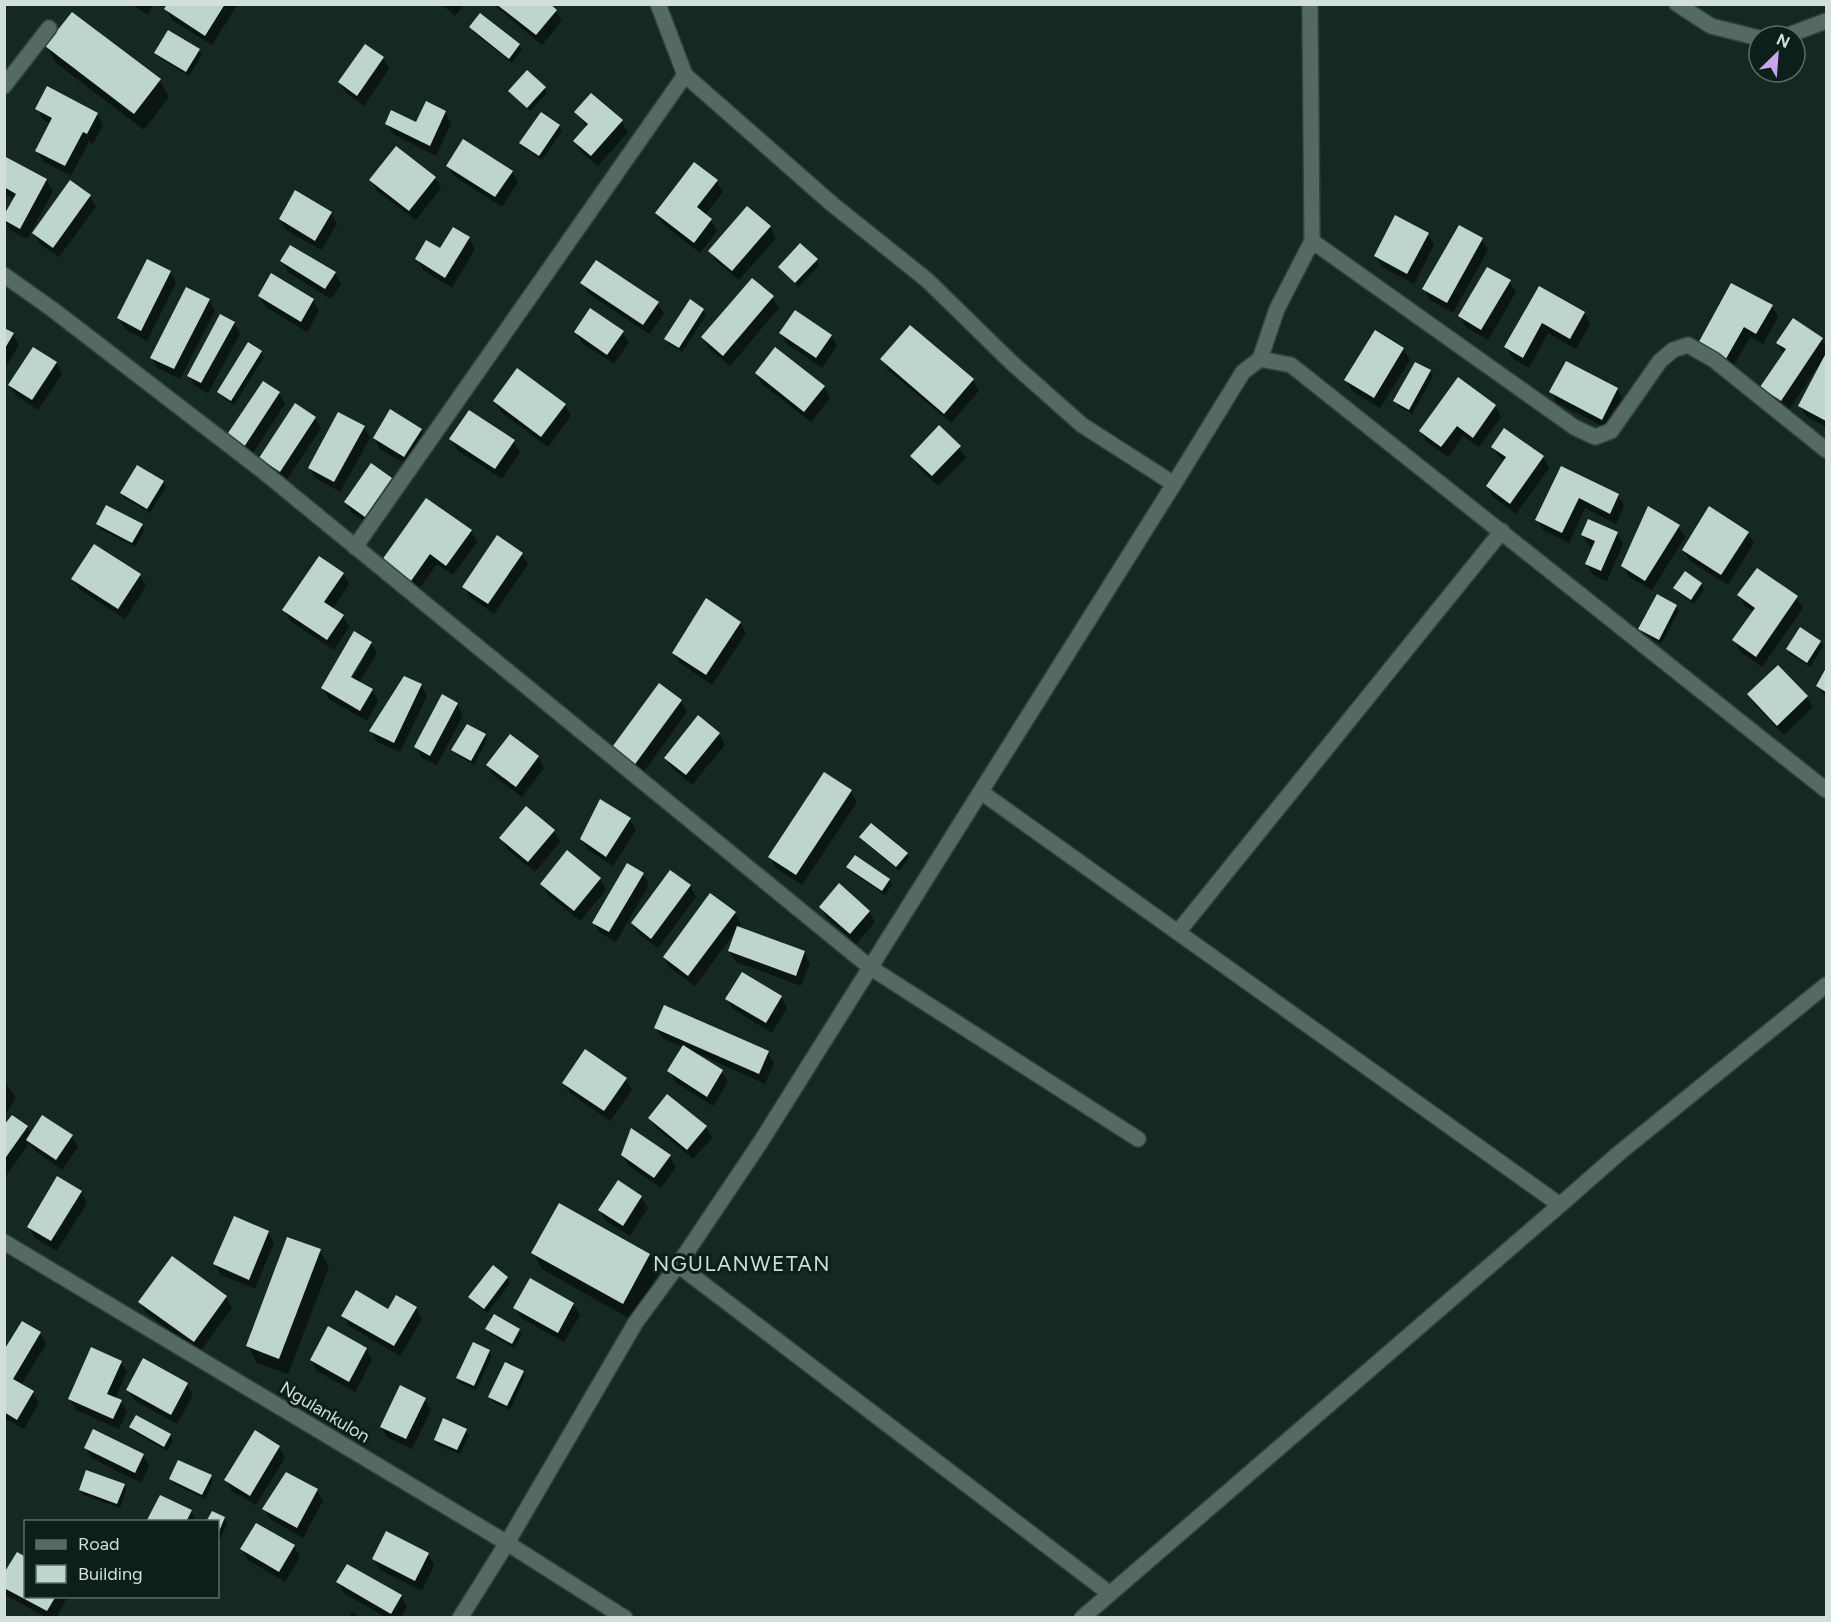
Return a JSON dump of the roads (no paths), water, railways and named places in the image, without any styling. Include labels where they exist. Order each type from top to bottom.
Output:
[{"type":"street","points":[[658,4],[685,75],[832,204],[927,280],[1012,363],[1082,425],[1174,484]]},
{"type":"street","points":[[460,1617],[507,1543],[636,1322],[678,1265],[760,1143],[1243,372],[1260,359],[1277,309],[1312,241],[1310,4]]},
{"type":"street","points":[[1677,4],[1711,26],[1747,35]]},
{"type":"street","points":[[1807,28],[1827,21]]},
{"type":"street","points":[[4,86],[49,28]]},
{"type":"street","points":[[355,547],[685,75]]},
{"type":"street","points":[[1312,241],[1574,427],[1595,436],[1611,431],[1660,361],[1673,350],[1688,345],[1714,360],[1827,450]]},
{"type":"street","points":[[4,275],[52,309],[259,468],[871,968],[1138,1139]]},
{"type":"street","points":[[1260,359],[1291,365],[1827,790]]},
{"type":"street","points":[[1178,932],[1502,531]]},
{"type":"street","points":[[981,792],[1560,1204]]},
{"type":"street","points":[[1082,1617],[1618,1154],[1827,985]]},
{"type":"street","name":"Ngulankulon","points":[[4,1242],[507,1543],[625,1617]]},
{"type":"street","points":[[678,1265],[1110,1593]]},
{"type":"district","name":"NGULANWETAN","points":[[742,1263]]}]
